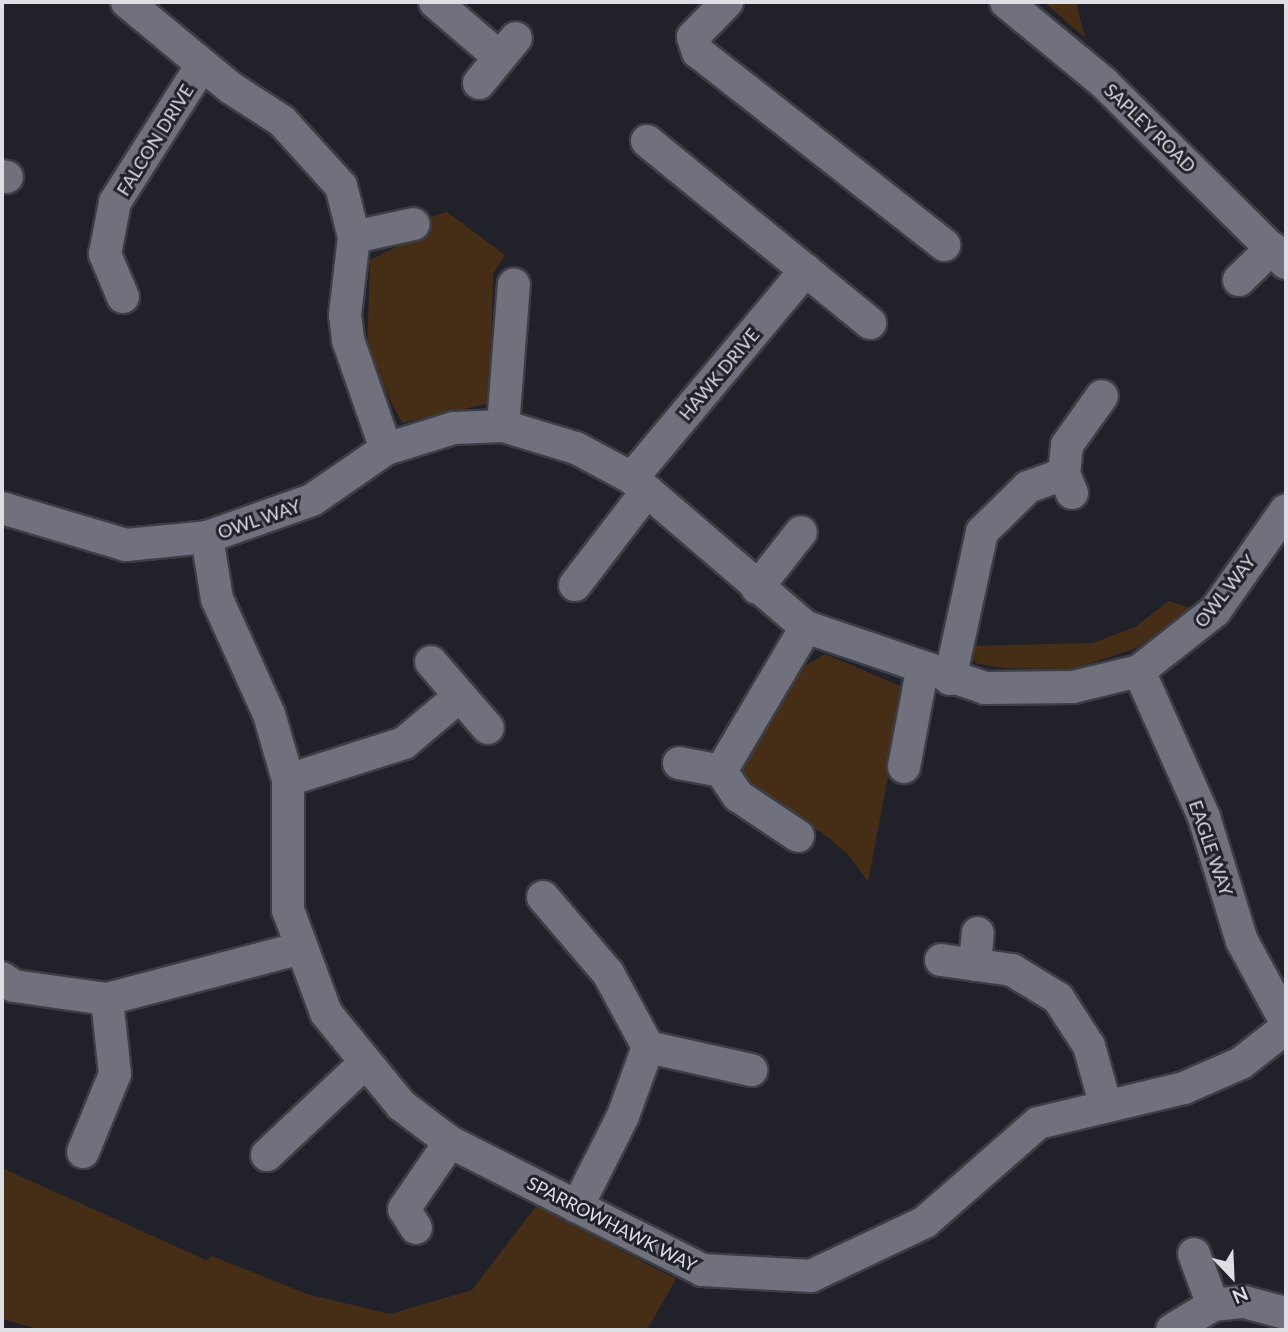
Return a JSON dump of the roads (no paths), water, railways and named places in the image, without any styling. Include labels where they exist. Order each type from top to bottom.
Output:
[{"type":"street","name":"FALCON DRIVE","points":[[127,2],[202,65],[282,121],[327,166],[341,186],[354,237],[345,315],[386,449]]},
{"type":"street","points":[[435,2],[507,47],[479,83]]},
{"type":"street","points":[[727,2],[693,37],[698,52],[944,245]]},
{"type":"street","name":"SAPLEY ROAD","points":[[1006,2],[1103,82],[1279,256]]},
{"type":"street","name":"FALCON DRIVE","points":[[123,296],[105,254],[115,202],[202,65]]},
{"type":"street","points":[[647,141],[870,323]]},
{"type":"street","points":[[354,237],[414,224]]},
{"type":"street","points":[[1237,283],[1279,256]]},
{"type":"street","name":"HAWK DRIVE","points":[[639,484],[806,270]]},
{"type":"street","points":[[503,426],[514,284]]},
{"type":"street","points":[[904,767],[982,532],[1028,487],[1068,483],[1067,445],[1102,396]]},
{"type":"street","name":"OWL WAY","points":[[2,508],[126,545],[207,537],[312,500],[386,449],[454,428],[503,426],[576,448],[639,484],[757,588],[806,627],[936,675],[985,688],[1073,688],[1139,671],[1214,611],[1286,510]]},
{"type":"street","points":[[575,585],[639,484]]},
{"type":"street","points":[[757,588],[801,532]]},
{"type":"street","name":"SPARROWHAWK WAY","points":[[207,537],[217,599],[269,714],[288,780],[288,910],[298,950],[327,1013],[363,1065],[450,1142],[702,1270],[811,1276],[925,1222],[1038,1123],[1105,1103],[1184,1088],[1241,1063],[1286,1028]]},
{"type":"street","points":[[730,784],[806,627]]},
{"type":"street","points":[[430,662],[488,728]]},
{"type":"street","name":"EAGLE WAY","points":[[1139,671],[1204,817],[1242,941],[1286,1022]]},
{"type":"street","points":[[288,780],[411,754],[460,696]]},
{"type":"street","points":[[679,763],[730,784],[798,836]]},
{"type":"street","points":[[542,897],[608,973],[648,1047],[623,1116],[577,1207]]},
{"type":"street","points":[[975,965],[978,933]]},
{"type":"street","points":[[2,978],[14,986],[107,999],[298,950]]},
{"type":"street","points":[[942,960],[1012,970],[1058,998],[1089,1046],[1105,1103]]},
{"type":"street","points":[[83,1152],[115,1074],[107,999]]},
{"type":"street","points":[[648,1047],[738,1058]]},
{"type":"street","points":[[263,1157],[363,1065]]},
{"type":"street","points":[[416,1228],[404,1209],[450,1142]]},
{"type":"street","points":[[1194,1254],[1213,1305]]},
{"type":"street","points":[[1172,1330],[1213,1305],[1244,1302],[1286,1313]]}]
